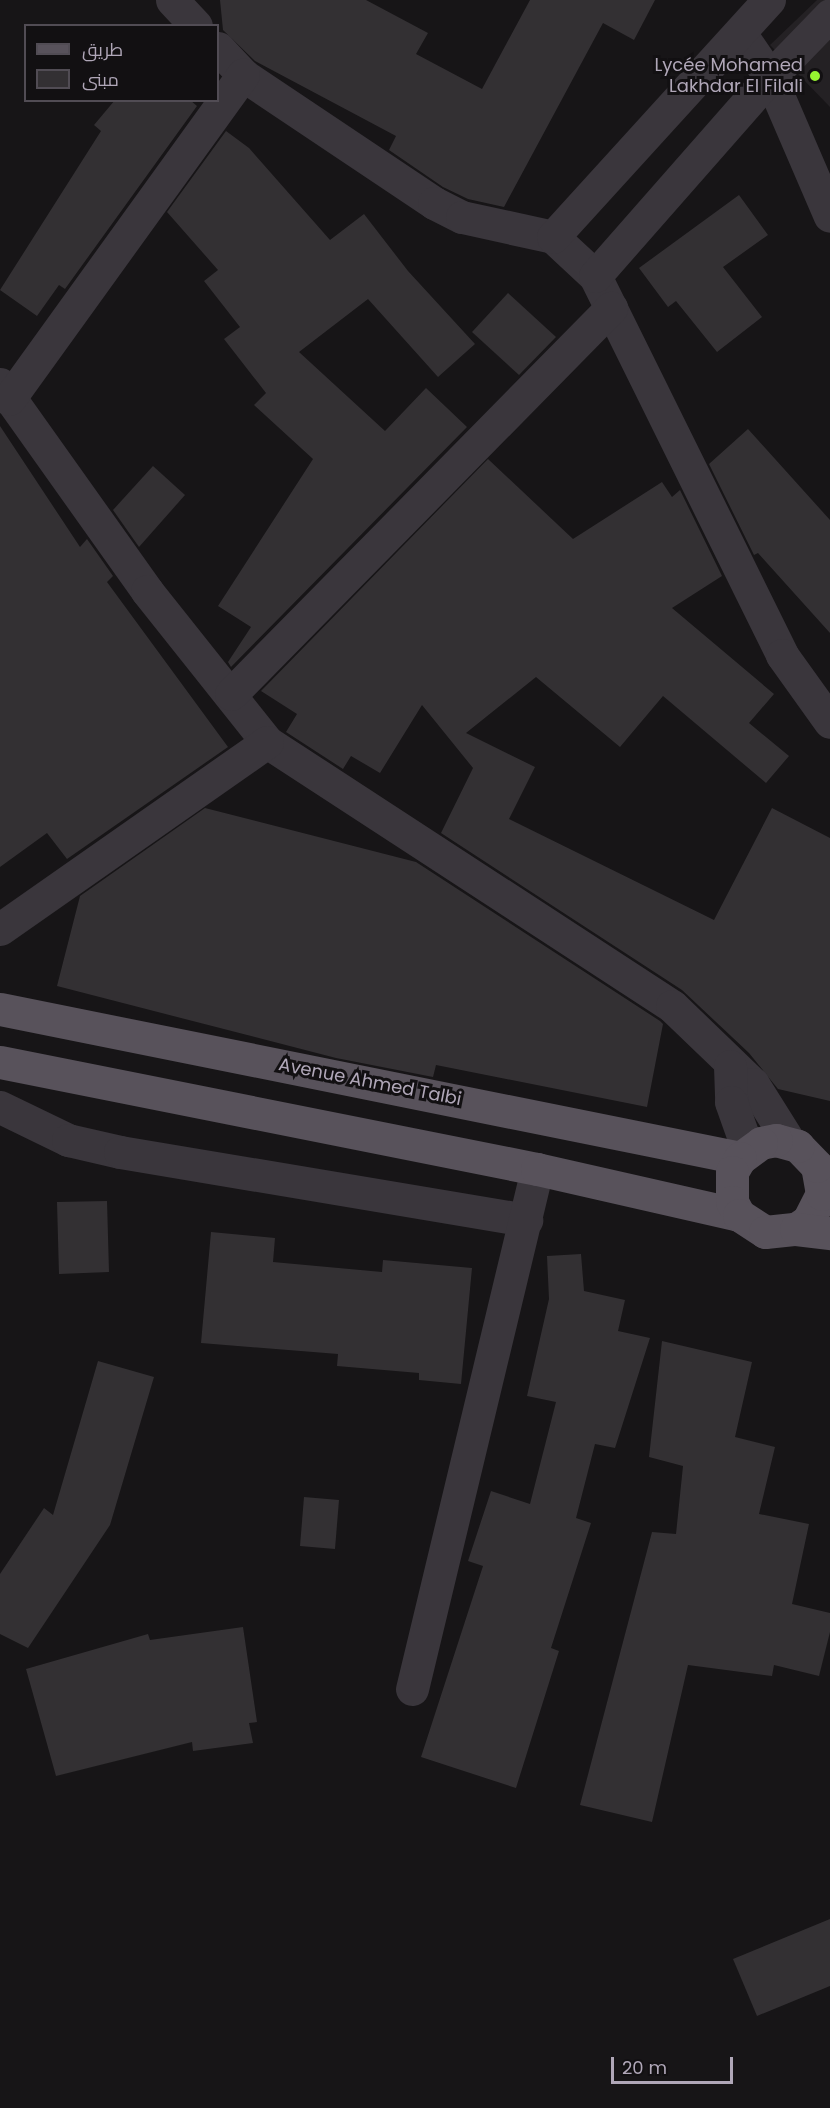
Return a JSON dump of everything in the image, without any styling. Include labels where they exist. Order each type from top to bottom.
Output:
[{"type":"main road","name":"Avenue Ahmed Talbi","points":[[0,1009],[744,1154]]},
{"type":"main road","points":[[0,1062],[537,1169],[739,1215],[765,1232],[796,1229],[830,1233]]},
{"type":"main road","points":[[739,1215],[730,1186],[744,1154],[776,1140],[813,1154],[822,1194],[808,1221],[796,1229]]},
{"type":"street","points":[[172,0],[194,24]]},
{"type":"street","points":[[553,237],[769,0]]},
{"type":"street","points":[[595,276],[770,77],[830,15]]},
{"type":"street","points":[[740,33],[770,77],[830,216]]},
{"type":"street","points":[[219,49],[243,75],[448,211],[486,224],[553,237],[595,276],[782,655],[830,722]]},
{"type":"street","points":[[243,75],[4,392],[147,591],[231,693],[267,742],[672,1006],[730,1066],[753,1084],[813,1154]]},
{"type":"street","points":[[231,693],[611,308]]},
{"type":"street","points":[[0,929],[267,742]]},
{"type":"street","points":[[730,1066],[731,1102],[744,1154]]},
{"type":"street","points":[[0,1107],[68,1140],[120,1152],[525,1220]]},
{"type":"street","points":[[412,1689],[537,1169]]},
{"type":"shaded area","name":"Lycée Mohamed Lakhdar El Filali","points":[[817,0],[830,0],[830,107],[770,45]]},
{"type":"building","points":[[220,0],[366,0],[428,33],[416,54],[482,89],[530,0],[655,0],[634,40],[603,23],[504,207],[468,199],[443,187],[389,150],[396,136],[255,61],[223,30]]},
{"type":"building","points":[[113,102],[192,102],[197,106],[65,289],[59,285],[37,316],[0,290],[101,131],[94,125]]},
{"type":"building","points":[[226,131],[249,148],[330,240],[364,214],[408,271],[475,344],[438,377],[368,299],[299,352],[385,431],[426,388],[467,427],[231,667],[228,662],[251,627],[218,606],[313,459],[254,405],[266,393],[224,339],[240,327],[204,281],[218,270],[167,212]]},
{"type":"building","points":[[739,195],[768,235],[723,267],[762,317],[717,352],[676,301],[668,307],[639,268]]},
{"type":"building","points":[[508,293],[556,337],[519,375],[472,332]]},
{"type":"building","points":[[0,426],[80,547],[87,539],[113,576],[107,582],[228,747],[67,859],[47,833],[0,867]]},
{"type":"building","points":[[748,429],[830,520],[830,633],[758,553],[754,555],[709,464]]},
{"type":"building","points":[[488,459],[573,539],[662,482],[672,497],[680,490],[722,576],[672,608],[774,694],[749,723],[789,756],[766,783],[663,696],[620,747],[536,677],[466,733],[535,767],[509,819],[714,920],[772,808],[830,838],[830,1101],[778,1089],[749,1053],[682,990],[441,833],[473,768],[422,705],[380,773],[351,756],[343,769],[286,732],[297,714],[261,691]]},
{"type":"building","points":[[153,466],[185,495],[139,547],[113,510]]},
{"type":"building","points":[[205,808],[416,862],[660,1021],[663,1024],[647,1107],[436,1065],[433,1077],[336,1058],[57,986],[80,896]]},
{"type":"building","points":[[107,1201],[109,1272],[59,1274],[57,1202]]},
{"type":"building","points":[[211,1232],[275,1238],[273,1262],[382,1272],[383,1260],[472,1268],[461,1384],[419,1380],[419,1373],[337,1366],[338,1354],[201,1343]]},
{"type":"building","points":[[581,1254],[584,1291],[625,1300],[618,1331],[650,1338],[615,1448],[595,1444],[576,1518],[591,1523],[551,1648],[559,1651],[516,1788],[421,1757],[483,1566],[468,1561],[491,1491],[530,1504],[556,1402],[527,1396],[549,1299],[547,1256]]},
{"type":"building","points":[[662,1341],[752,1362],[735,1437],[775,1447],[759,1514],[809,1524],[792,1604],[830,1613],[830,1632],[819,1676],[774,1665],[772,1676],[688,1665],[652,1822],[580,1805],[652,1532],[676,1534],[683,1466],[649,1457]]},
{"type":"building","points":[[98,1361],[154,1377],[110,1525],[28,1648],[0,1634],[0,1574],[44,1508],[53,1515]]},
{"type":"building","points":[[304,1497],[339,1500],[335,1549],[300,1546]]},
{"type":"building","points":[[243,1627],[257,1722],[249,1723],[253,1743],[193,1751],[192,1742],[56,1776],[26,1669],[148,1634],[150,1640]]},
{"type":"building","points":[[830,1919],[830,1986],[757,2016],[733,1959]]},
{"type":"place","name":"Lycée Mohamed Lakhdar El Filali","points":[[815,76]]}]
